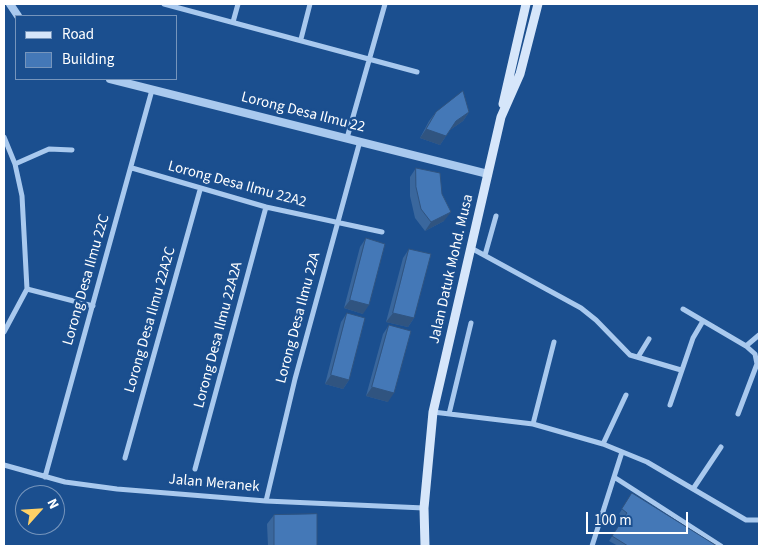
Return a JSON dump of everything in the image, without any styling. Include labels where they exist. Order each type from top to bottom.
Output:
[{"type":"main road","name":"Jalan Datuk Mohd. Musa","points":[[425,546],[424,508],[433,412],[526,4]]},
{"type":"main road","name":"Jalan Datuk Mohd. Musa","points":[[502,112],[520,74],[538,4]]},
{"type":"street","points":[[10,4],[17,15]]},
{"type":"street","points":[[167,4],[417,72]]},
{"type":"street","points":[[234,22],[238,4]]},
{"type":"street","points":[[301,39],[310,4]]},
{"type":"street","points":[[348,138],[385,4]]},
{"type":"street","name":"Lorong Desa Ilmu 22","points":[[114,80],[488,174]]},
{"type":"street","name":"Lorong Desa Ilmu 22C","points":[[45,477],[132,168],[152,90]]},
{"type":"street","points":[[4,137],[15,164],[22,196],[26,290],[4,332]]},
{"type":"street","name":"Lorong Desa Ilmu 22A","points":[[266,501],[337,223],[360,141]]},
{"type":"street","points":[[15,164],[50,149],[72,150]]},
{"type":"street","name":"Lorong Desa Ilmu 22A2","points":[[132,168],[200,190],[266,207],[382,232]]},
{"type":"street","name":"Lorong Desa Ilmu 22A2C","points":[[125,458],[200,190]]},
{"type":"street","name":"Lorong Desa Ilmu 22A2A","points":[[196,469],[266,207]]},
{"type":"street","points":[[484,254],[496,216]]},
{"type":"street","points":[[471,248],[581,308],[596,320],[630,356],[681,370]]},
{"type":"street","points":[[26,290],[93,306]]},
{"type":"street","points":[[684,309],[746,346],[755,354],[757,364],[738,414]]},
{"type":"street","points":[[670,405],[693,338],[703,321]]},
{"type":"street","points":[[450,414],[471,323]]},
{"type":"street","points":[[746,346],[759,335]]},
{"type":"street","points":[[638,357],[648,339]]},
{"type":"street","points":[[533,424],[554,342]]},
{"type":"street","points":[[602,444],[626,395]]},
{"type":"street","points":[[433,412],[533,424],[602,444],[647,462],[746,520],[759,520]]},
{"type":"street","points":[[693,489],[721,447]]},
{"type":"street","points":[[594,545],[622,452]]},
{"type":"street","name":"Jalan Meranek","points":[[4,465],[45,477],[117,489],[266,501],[424,508]]},
{"type":"street","points":[[614,477],[721,546]]},
{"type":"building","points":[[463,91],[469,112],[456,121],[446,136],[426,129],[436,112]]},
{"type":"building","points":[[416,168],[440,173],[442,194],[451,212],[431,222],[421,209],[416,187]]},
{"type":"building","points":[[366,238],[385,244],[369,305],[350,300]]},
{"type":"building","points":[[409,249],[431,254],[414,318],[393,313]]},
{"type":"building","points":[[347,313],[365,318],[349,380],[331,375]]},
{"type":"building","points":[[389,325],[411,331],[394,393],[372,387]]},
{"type":"building","points":[[632,493],[717,546],[628,546],[612,536],[627,513],[622,509]]},
{"type":"building","points":[[317,514],[317,546],[274,546],[274,515]]}]
